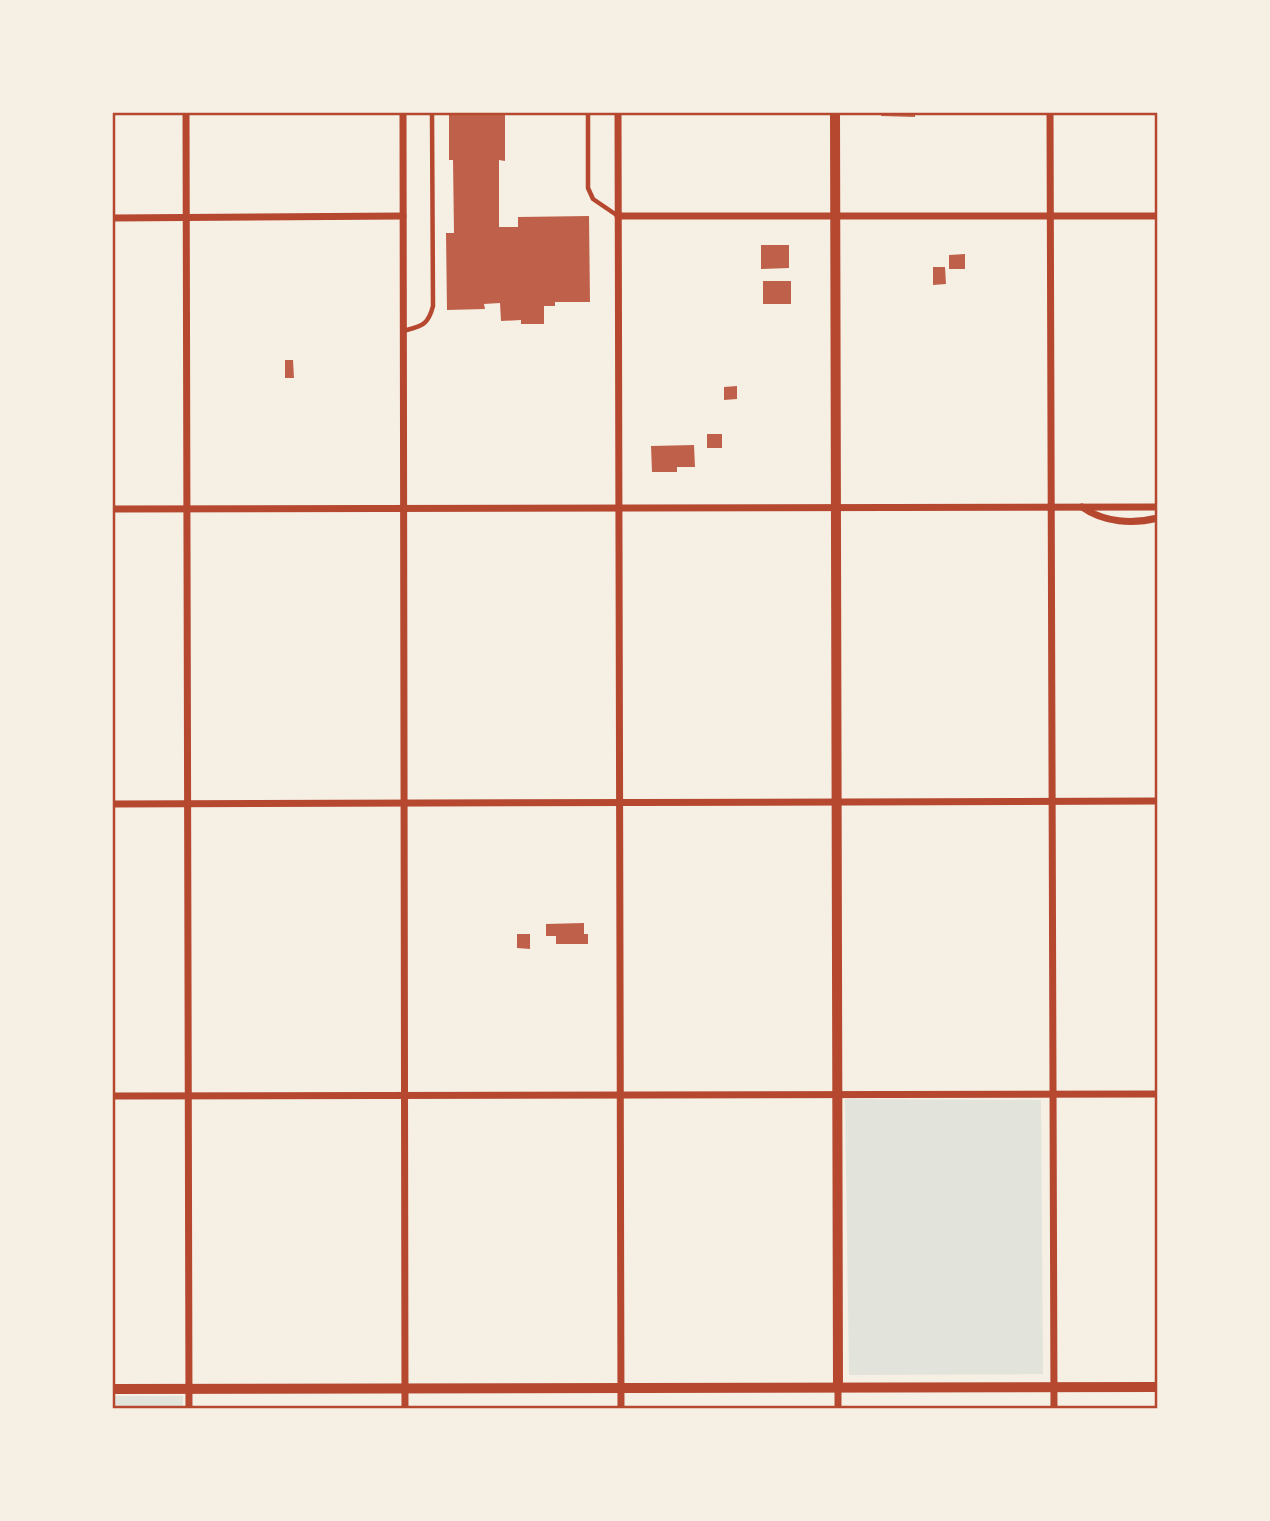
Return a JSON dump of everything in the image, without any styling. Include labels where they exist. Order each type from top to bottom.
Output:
[{"type":"street","points":[[186,112],[189,1409]]},
{"type":"street","points":[[402,112],[405,1409]]},
{"type":"street","points":[[618,112],[621,1409]]},
{"type":"street","points":[[835,112],[838,1409]]},
{"type":"street","points":[[1050,112],[1054,1409]]},
{"type":"street","points":[[112,218],[403,216]]},
{"type":"street","points":[[618,216],[1158,216]]},
{"type":"street","points":[[1082,506],[1097,516],[1113,520],[1158,518]]},
{"type":"street","points":[[112,509],[1158,507]]},
{"type":"street","points":[[112,804],[1158,801]]},
{"type":"street","points":[[112,1096],[1158,1094]]},
{"type":"street","points":[[112,1389],[1158,1387]]},
{"type":"lane","points":[[403,331],[422,326],[430,318],[433,306],[432,112]]},
{"type":"lane","points":[[588,112],[588,188],[593,199],[618,216]]},
{"type":"shaded area","points":[[845,1099],[1041,1100],[1043,1374],[849,1375]]},
{"type":"shaded area","points":[[112,1396],[183,1396],[183,1409],[112,1409]]},
{"type":"building","points":[[449,112],[505,112],[505,161],[499,160],[499,227],[518,227],[518,217],[589,216],[590,302],[555,302],[555,306],[544,306],[544,324],[521,324],[521,320],[501,321],[500,303],[484,304],[485,309],[447,310],[446,233],[454,233]]},
{"type":"building","points":[[881,112],[915,112],[915,117],[881,116]]},
{"type":"building","points":[[761,245],[789,245],[789,268],[761,269]]},
{"type":"building","points":[[965,254],[965,269],[949,269],[949,255]]},
{"type":"building","points":[[933,267],[945,267],[946,284],[933,285]]},
{"type":"building","points":[[763,281],[791,281],[791,304],[763,304]]},
{"type":"building","points":[[285,360],[293,360],[294,378],[285,378]]},
{"type":"building","points":[[737,386],[737,399],[724,400],[724,387]]},
{"type":"building","points":[[707,434],[722,434],[722,448],[707,448]]},
{"type":"building","points":[[694,445],[695,467],[677,467],[677,472],[652,472],[651,446]]},
{"type":"building","points":[[584,923],[588,944],[556,944],[556,936],[546,936],[546,924]]},
{"type":"building","points":[[517,934],[530,934],[530,949],[517,948]]}]
